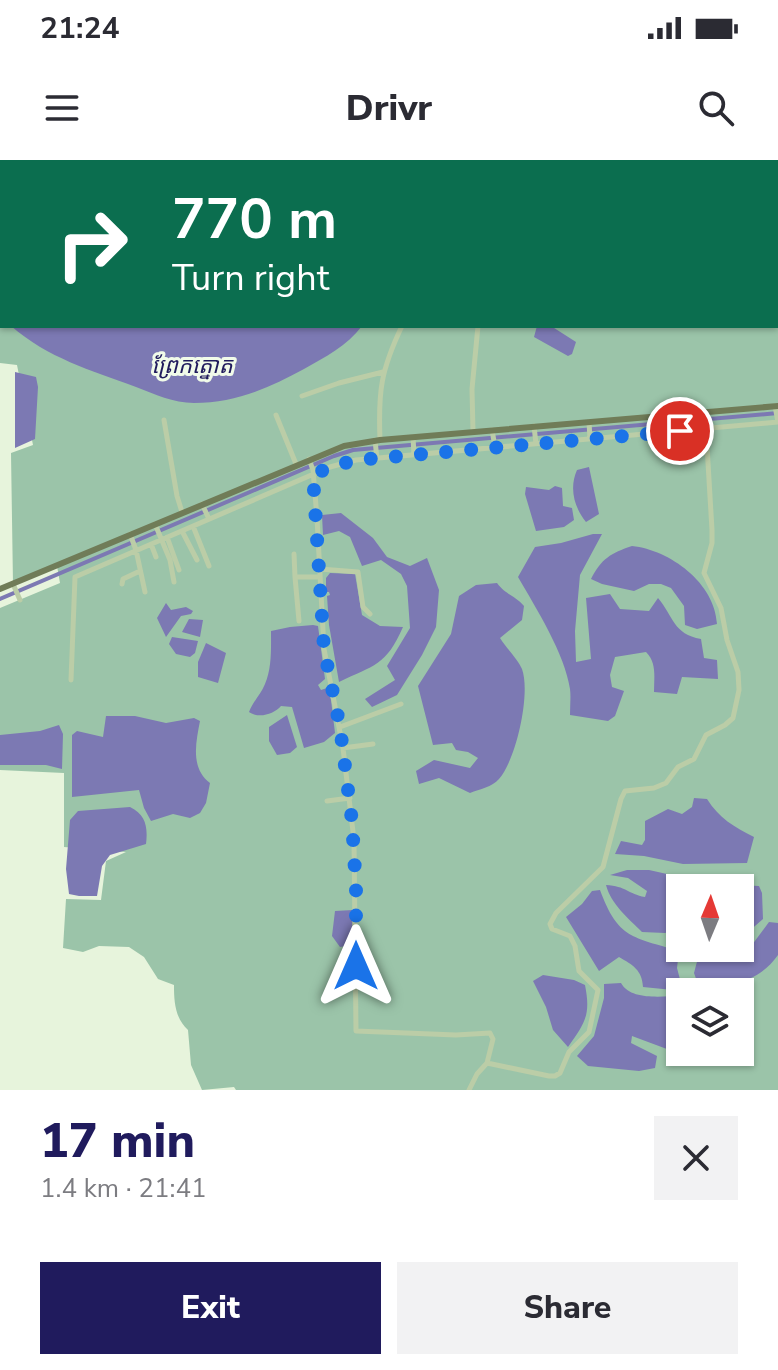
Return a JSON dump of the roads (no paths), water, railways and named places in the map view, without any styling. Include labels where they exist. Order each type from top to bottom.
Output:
[{"type":"main road","points":[[0,589],[14,586],[236,489],[344,446],[492,430],[535,436],[589,422],[706,421],[777,414]]},
{"type":"street","points":[[377,459],[383,372],[401,328]]},
{"type":"street","points":[[473,432],[472,389],[478,328]]},
{"type":"street","points":[[302,396],[383,372]]},
{"type":"street","points":[[71,680],[75,577],[313,473],[345,463],[414,453],[495,447],[535,436],[590,439],[706,421],[777,414]]},
{"type":"street","points":[[276,415],[296,464]]},
{"type":"street","points":[[164,420],[182,512]]},
{"type":"street","points":[[487,1063],[549,1076],[560,1073],[569,1052],[589,1032],[598,990],[579,971],[572,938],[552,929],[551,921],[603,867],[625,791],[654,788],[666,783],[678,767],[694,759],[706,735],[733,718],[739,690],[738,672],[727,640],[721,608],[704,573],[712,543],[706,421]]},
{"type":"street","points":[[589,422],[590,439]]},
{"type":"street","points":[[492,430],[495,447]]},
{"type":"street","points":[[414,440],[414,453]]},
{"type":"street","points":[[310,460],[324,649],[350,798],[356,888],[356,1031],[456,1035],[488,1032],[493,1039],[487,1063],[469,1090]]},
{"type":"street","points":[[236,489],[242,504]]},
{"type":"street","points":[[203,506],[208,518]]},
{"type":"street","points":[[156,526],[179,570]]},
{"type":"street","points":[[193,526],[209,566]]},
{"type":"street","points":[[182,531],[197,560]]},
{"type":"street","points":[[131,537],[145,592]]},
{"type":"street","points":[[163,537],[174,582]]},
{"type":"street","points":[[151,544],[156,557]]},
{"type":"street","points":[[294,554],[299,621]]},
{"type":"street","points":[[320,569],[358,572],[363,607],[370,614]]},
{"type":"street","points":[[122,584],[123,579],[140,571]]},
{"type":"street","points":[[295,577],[320,577]]},
{"type":"street","points":[[14,586],[19,598]]},
{"type":"street","points":[[340,727],[401,704]]},
{"type":"street","points":[[343,748],[373,744]]},
{"type":"street","points":[[327,801],[350,798]]},
{"type":"water","name":"ព្រែកត្នោត","points":[[14,328],[360,328],[335,350],[278,382],[238,397],[194,403],[164,398],[70,362]]},
{"type":"water","points":[[536,328],[554,328],[576,342],[572,354],[568,356],[534,337]]},
{"type":"water","points":[[15,372],[36,377],[38,387],[35,439],[15,448]]},
{"type":"water","points":[[589,467],[599,514],[586,522],[578,510],[573,484],[577,470]]},
{"type":"water","points":[[555,486],[562,488],[563,506],[572,508],[574,520],[564,527],[536,531],[525,494],[526,487],[549,490]]},
{"type":"water","points":[[341,513],[373,538],[387,557],[410,566],[427,558],[439,590],[436,627],[422,655],[397,695],[372,707],[365,699],[395,680],[387,666],[410,628],[407,586],[401,574],[381,560],[362,566],[350,537],[339,531],[323,535],[322,515]]},
{"type":"water","points":[[602,534],[580,575],[575,631],[576,662],[591,659],[586,598],[610,594],[620,609],[649,611],[658,598],[679,629],[701,639],[704,658],[717,660],[718,679],[682,677],[677,694],[654,692],[653,666],[646,652],[615,657],[610,675],[612,687],[624,691],[615,716],[608,721],[570,715],[570,689],[562,661],[518,577],[535,547]]},
{"type":"water","points":[[632,546],[661,554],[688,571],[708,595],[717,624],[697,629],[685,625],[684,606],[671,588],[661,584],[649,584],[634,591],[591,579],[607,558]]},
{"type":"water","points":[[330,573],[355,574],[362,615],[380,626],[403,627],[385,657],[339,682],[329,625],[327,596],[330,595],[326,592],[326,578]]},
{"type":"water","points":[[497,583],[524,606],[522,620],[500,638],[520,665],[524,680],[523,710],[511,757],[496,782],[470,793],[439,778],[419,784],[416,771],[434,760],[470,768],[478,758],[456,750],[452,743],[433,745],[418,686],[451,634],[459,596],[476,585]]},
{"type":"water","points":[[166,603],[171,610],[186,607],[193,611],[181,616],[166,637],[157,618]]},
{"type":"water","points":[[189,619],[203,620],[200,637],[182,632]]},
{"type":"water","points":[[318,626],[325,679],[318,685],[321,690],[327,688],[335,733],[324,742],[304,748],[292,707],[281,706],[262,715],[249,712],[267,678],[271,631]]},
{"type":"water","points":[[172,637],[198,641],[195,653],[190,657],[176,654],[169,644]]},
{"type":"water","points":[[206,643],[226,653],[218,683],[198,677],[198,662]]},
{"type":"water","points":[[287,715],[297,747],[290,753],[277,755],[269,741],[269,727]]},
{"type":"water","points":[[106,716],[135,716],[166,723],[194,718],[200,721],[197,762],[199,770],[210,783],[206,803],[200,813],[190,818],[173,814],[151,821],[139,790],[72,797],[72,735],[77,731],[103,737]]},
{"type":"water","points":[[59,725],[63,734],[62,769],[46,765],[0,765],[0,735],[40,731]]},
{"type":"water","points":[[694,798],[707,799],[728,821],[754,837],[747,863],[683,864],[615,854],[621,841],[642,845],[645,821],[668,809],[682,814],[692,807]]},
{"type":"water","points":[[130,807],[145,822],[146,844],[110,855],[102,866],[97,896],[69,894],[66,869],[70,820],[78,811]]},
{"type":"water","points":[[627,870],[667,874],[666,933],[642,932],[626,916],[616,905],[606,885],[645,897],[647,891],[628,878],[610,875]]},
{"type":"water","points":[[754,886],[759,886],[762,893],[763,919],[754,927]]},
{"type":"water","points":[[600,890],[613,918],[629,934],[666,947],[666,962],[678,962],[680,978],[666,978],[666,989],[643,987],[636,969],[619,957],[599,971],[566,917],[592,891]]},
{"type":"water","points":[[353,910],[352,945],[340,947],[332,936],[335,911]]},
{"type":"water","points":[[769,922],[778,923],[778,955],[762,971],[750,978],[696,978],[697,962],[754,962],[754,942]]},
{"type":"water","points":[[543,975],[585,985],[585,1018],[568,1047],[553,1030],[533,981]]},
{"type":"water","points":[[621,983],[632,993],[666,997],[666,1049],[632,1036],[631,1043],[657,1056],[655,1068],[639,1071],[588,1066],[577,1056],[594,1036],[604,998],[604,984]]},
{"type":"waterway","points":[[0,599],[353,450],[778,413]]}]
